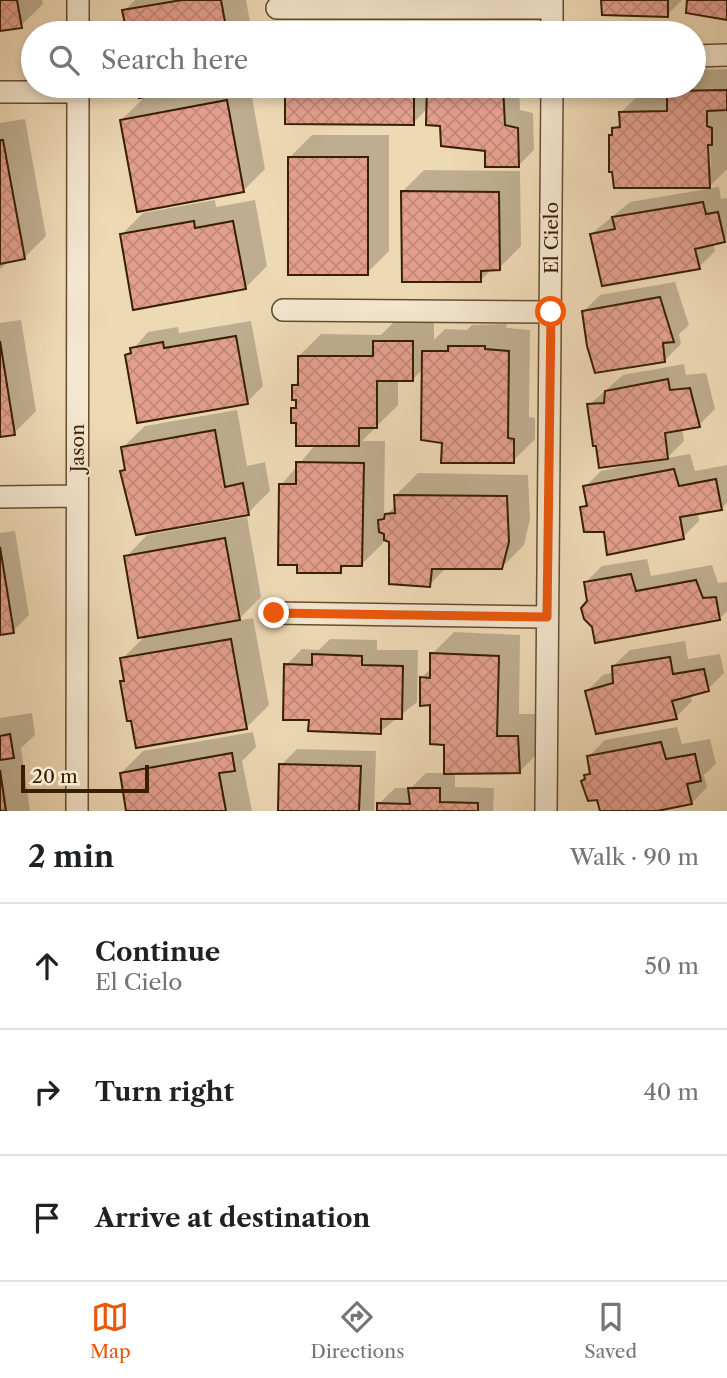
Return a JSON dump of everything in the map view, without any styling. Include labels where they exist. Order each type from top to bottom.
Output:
[{"type":"lane","points":[[78,0],[78,21]]},
{"type":"lane","points":[[277,8],[552,4]]},
{"type":"lane","points":[[706,56],[727,55]]},
{"type":"lane","points":[[0,92],[21,91]]},
{"type":"lane","name":"Jason","points":[[77,811],[78,98]]},
{"type":"lane","name":"El Cielo","points":[[546,811],[552,98]]},
{"type":"lane","points":[[283,310],[551,312]]},
{"type":"lane","points":[[0,497],[77,496]]},
{"type":"lane","points":[[274,613],[547,617]]},
{"type":"building","points":[[0,0],[17,0],[21,28],[0,31]]},
{"type":"building","points":[[182,0],[221,0],[225,21],[124,21],[122,10]]},
{"type":"building","points":[[601,0],[668,0],[668,17],[602,15]]},
{"type":"building","points":[[687,0],[727,0],[727,20],[686,13]]},
{"type":"building","points":[[706,90],[727,90],[727,110],[707,111],[707,126],[712,128],[712,145],[708,145],[710,188],[614,188],[612,172],[609,172],[609,135],[612,135],[612,128],[620,127],[619,112],[667,111],[667,98],[706,98]]},
{"type":"building","points":[[285,98],[414,98],[414,125],[285,124]]},
{"type":"building","points":[[427,98],[504,98],[505,125],[518,128],[519,167],[485,167],[485,151],[441,146],[440,126],[426,125]]},
{"type":"building","points":[[227,100],[244,192],[137,212],[120,120]]},
{"type":"building","points":[[0,140],[3,140],[25,259],[0,264]]},
{"type":"building","points":[[288,157],[368,157],[368,275],[288,275]]},
{"type":"building","points":[[401,191],[499,192],[500,270],[481,271],[481,282],[402,282]]},
{"type":"building","points":[[703,202],[706,214],[718,212],[725,242],[695,249],[700,269],[602,286],[590,234],[615,229],[612,217]]},
{"type":"building","points":[[194,221],[195,228],[233,221],[246,289],[133,310],[120,234]]},
{"type":"building","points":[[660,297],[674,342],[663,343],[665,362],[595,373],[587,346],[582,311]]},
{"type":"building","points":[[236,336],[248,404],[137,423],[125,355],[131,353],[130,348],[163,342],[164,348]]},
{"type":"building","points":[[0,341],[15,435],[0,437]]},
{"type":"building","points":[[373,341],[413,341],[413,381],[377,381],[377,428],[359,428],[359,446],[296,446],[296,423],[291,423],[291,408],[296,408],[296,400],[292,400],[292,385],[298,385],[298,356],[373,356]]},
{"type":"building","points":[[448,346],[485,346],[485,349],[509,351],[508,438],[514,439],[514,463],[441,463],[442,443],[421,440],[422,351],[448,351]]},
{"type":"building","points":[[668,379],[670,390],[690,388],[700,427],[665,433],[668,459],[599,468],[587,404],[604,403],[605,391]]},
{"type":"building","points":[[215,430],[225,487],[243,483],[249,515],[136,535],[120,471],[125,470],[121,447]]},
{"type":"building","points":[[296,462],[364,463],[362,566],[341,566],[341,573],[297,573],[297,565],[278,565],[279,484],[296,484]]},
{"type":"building","points":[[674,469],[679,486],[716,479],[722,510],[680,517],[684,539],[607,555],[604,532],[584,532],[580,507],[587,506],[583,486]]},
{"type":"building","points":[[394,495],[507,496],[509,542],[502,569],[432,569],[430,587],[389,584],[389,542],[384,540],[384,534],[379,532],[378,520],[384,519],[385,514],[395,513]]},
{"type":"building","points":[[225,538],[240,620],[138,638],[124,556]]},
{"type":"building","points":[[0,547],[14,633],[0,635]]},
{"type":"building","points":[[631,574],[636,591],[696,580],[703,598],[716,597],[720,620],[595,643],[592,627],[584,619],[581,608],[587,601],[584,582]]},
{"type":"building","points":[[231,639],[247,729],[136,748],[131,721],[127,721],[120,681],[124,681],[120,658]]},
{"type":"building","points":[[430,653],[499,656],[497,736],[518,736],[520,773],[444,774],[444,745],[430,744],[430,705],[420,706],[420,677],[430,678]]},
{"type":"building","points":[[312,654],[362,656],[362,665],[403,666],[402,719],[381,719],[381,734],[308,731],[309,720],[283,720],[284,664],[312,665]]},
{"type":"building","points":[[670,657],[673,674],[704,669],[709,691],[672,701],[677,719],[596,734],[585,691],[613,683],[612,666]]},
{"type":"building","points":[[10,734],[14,758],[0,760],[0,736]]},
{"type":"building","points":[[661,742],[666,759],[695,754],[701,781],[687,784],[692,804],[657,811],[600,811],[597,800],[588,801],[581,781],[585,779],[584,775],[590,774],[587,756]]},
{"type":"building","points":[[232,753],[235,771],[219,773],[226,811],[126,811],[120,773]]},
{"type":"building","points":[[279,764],[361,766],[359,811],[278,811]]},
{"type":"building","points":[[0,770],[6,811],[0,811]]},
{"type":"building","points":[[408,788],[440,788],[440,802],[478,803],[478,811],[377,811],[377,803],[410,804]]},
{"type":"route","points":[[274,613],[547,617],[551,312]]}]
